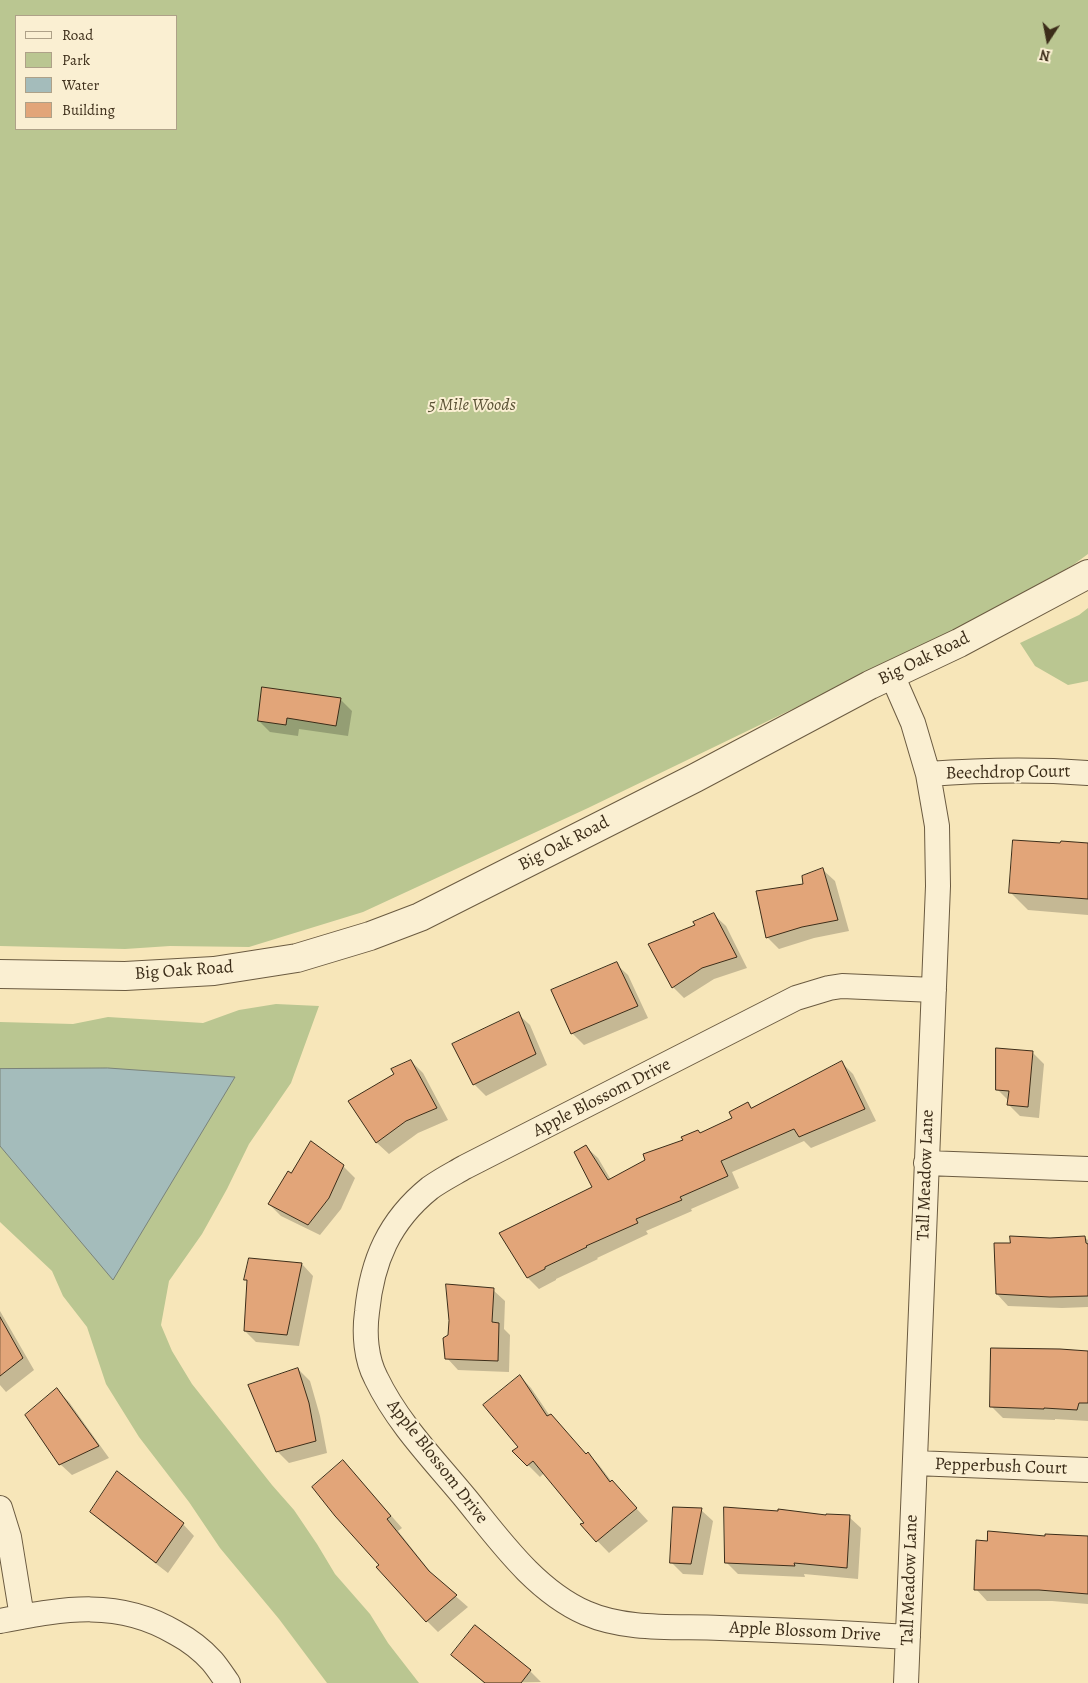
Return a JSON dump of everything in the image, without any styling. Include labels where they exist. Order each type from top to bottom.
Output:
[{"type":"street","name":"Big Oak Road","points":[[0,974],[125,976],[214,971],[297,958],[370,936],[420,917],[695,778],[892,674],[959,643],[1088,574]]},
{"type":"street","name":"Tall Meadow Lane","points":[[892,674],[913,723],[928,774],[937,826],[938,886],[906,1683]]},
{"type":"street","name":"Beechdrop Court","points":[[928,774],[1047,770],[1088,772]]},
{"type":"street","name":"Apple Blossom Drive","points":[[908,1637],[638,1625],[605,1620],[587,1614],[559,1599],[536,1579],[501,1542],[394,1412],[374,1376],[368,1356],[365,1325],[369,1290],[378,1256],[391,1232],[414,1202],[431,1187],[465,1167],[796,998],[828,988],[842,986],[934,990]]},
{"type":"street","points":[[926,1163],[1088,1169]]},
{"type":"street","name":"Pepperbush Court","points":[[914,1463],[1088,1470]]},
{"type":"street","points":[[0,1508],[8,1537],[11,1619],[60,1611],[90,1609],[115,1610],[142,1616],[188,1640],[211,1660],[228,1683]]},
{"type":"green space","name":"5 Mile Woods","points":[[0,0],[1088,0],[1088,554],[1073,565],[954,631],[588,808],[363,912],[249,947],[170,946],[125,949],[0,946]]},
{"type":"green space","points":[[1088,608],[1088,681],[1068,685],[1035,666],[1020,643],[1079,615]]},
{"type":"green space","points":[[276,1004],[319,1006],[291,1083],[249,1144],[202,1234],[169,1281],[161,1325],[172,1351],[192,1384],[294,1510],[335,1574],[370,1614],[388,1643],[419,1683],[327,1683],[279,1619],[220,1548],[189,1502],[139,1437],[106,1384],[87,1327],[63,1296],[52,1271],[0,1222],[0,1022],[73,1024],[108,1017],[203,1023],[239,1010]]},
{"type":"water","points":[[108,1068],[235,1077],[113,1280],[0,1146],[0,1069]]},
{"type":"building","points":[[262,687],[341,698],[336,726],[287,718],[286,725],[258,721]]},
{"type":"building","points":[[1013,840],[1088,843],[1088,899],[1009,893]]},
{"type":"building","points":[[823,868],[838,920],[802,927],[766,938],[756,891],[803,884],[802,876]]},
{"type":"building","points":[[714,913],[737,957],[702,968],[672,988],[648,944],[695,925],[693,922]]},
{"type":"building","points":[[617,962],[638,1006],[571,1034],[551,990]]},
{"type":"building","points":[[519,1012],[536,1054],[473,1085],[452,1044]]},
{"type":"building","points":[[996,1048],[1033,1051],[1028,1107],[1007,1105],[1009,1091],[996,1090]]},
{"type":"building","points":[[411,1060],[437,1108],[406,1121],[376,1143],[348,1101],[394,1074],[391,1069]]},
{"type":"building","points":[[842,1061],[865,1109],[799,1137],[794,1129],[721,1161],[728,1176],[680,1197],[682,1200],[636,1219],[638,1223],[586,1246],[527,1278],[499,1233],[592,1187],[574,1152],[586,1145],[608,1180],[645,1160],[643,1154],[683,1140],[681,1137],[698,1130],[700,1133],[732,1118],[729,1112],[748,1102],[751,1108]]},
{"type":"building","points":[[311,1141],[344,1165],[329,1198],[308,1225],[268,1204],[288,1171],[291,1173]]},
{"type":"building","points":[[1010,1236],[1050,1238],[1085,1236],[1086,1243],[1088,1244],[1088,1296],[1050,1297],[996,1294],[994,1243],[1010,1243]]},
{"type":"building","points":[[249,1258],[302,1263],[287,1335],[244,1331],[247,1280],[244,1280]]},
{"type":"building","points":[[446,1284],[494,1288],[492,1322],[499,1323],[498,1361],[445,1359],[443,1338],[448,1335],[449,1321]]},
{"type":"building","points":[[0,1317],[23,1358],[0,1376]]},
{"type":"building","points":[[991,1348],[1088,1351],[1088,1403],[1079,1403],[1077,1410],[990,1407]]},
{"type":"building","points":[[298,1368],[309,1403],[316,1441],[276,1452],[248,1385]]},
{"type":"building","points":[[520,1375],[547,1416],[551,1414],[586,1454],[588,1452],[610,1482],[612,1480],[637,1508],[596,1542],[580,1524],[584,1523],[533,1461],[527,1466],[512,1451],[518,1447],[483,1405]]},
{"type":"building","points":[[57,1388],[99,1446],[59,1465],[25,1415]]},
{"type":"building","points":[[343,1460],[391,1516],[387,1519],[429,1571],[457,1595],[426,1622],[376,1567],[379,1565],[312,1487]]},
{"type":"building","points":[[117,1471],[184,1523],[156,1563],[90,1512]]},
{"type":"building","points":[[673,1507],[702,1508],[691,1564],[670,1563]]},
{"type":"building","points":[[724,1507],[778,1511],[778,1509],[826,1515],[850,1515],[847,1568],[794,1563],[795,1566],[725,1563]]},
{"type":"building","points":[[988,1531],[1045,1536],[1045,1534],[1088,1536],[1088,1594],[1039,1590],[974,1590],[976,1540],[987,1541]]},
{"type":"building","points":[[475,1625],[531,1670],[521,1683],[485,1683],[451,1655]]}]
